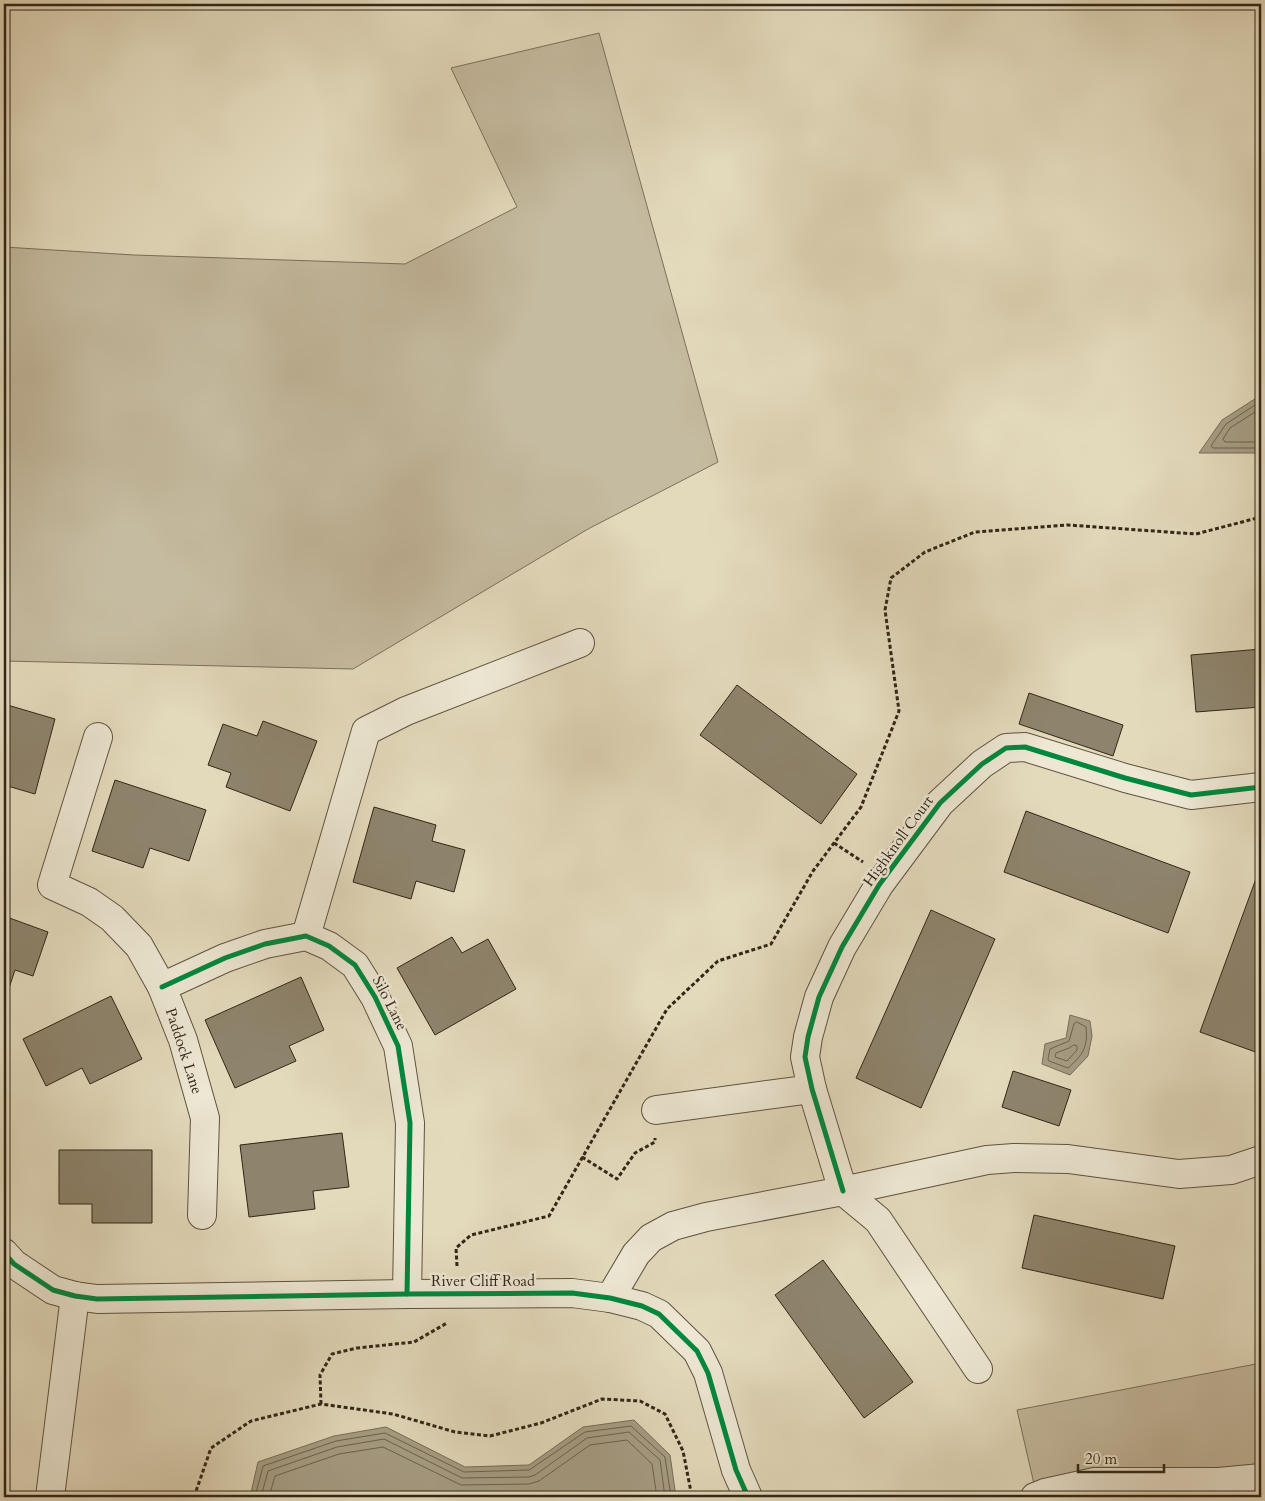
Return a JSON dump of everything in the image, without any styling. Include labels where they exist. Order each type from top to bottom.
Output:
[{"type":"street","points":[[162,987],[225,958],[265,944],[306,936],[366,731],[406,711],[580,643]]},
{"type":"street","name":"Paddock Lane","points":[[98,738],[52,885],[89,902],[112,918],[139,946],[162,987],[182,1040],[205,1118],[202,1215]]},
{"type":"street","name":"Highknoll Court","points":[[843,1191],[812,1090],[805,1057],[808,1037],[819,997],[842,946],[879,885],[940,803],[982,764],[1006,748],[1025,746],[1125,778],[1190,795],[1261,787]]},
{"type":"street","name":"Silo Lane","points":[[306,936],[329,946],[356,965],[375,997],[398,1046],[410,1123],[407,1294]]},
{"type":"street","points":[[656,1110],[812,1090]]},
{"type":"street","points":[[610,1298],[636,1254],[651,1238],[673,1226],[706,1216],[843,1191],[987,1160],[1014,1158],[1068,1159],[1179,1174],[1231,1170],[1261,1160]]},
{"type":"street","points":[[843,1191],[878,1220],[978,1369]]},
{"type":"street","name":"River Cliff Road","points":[[7,1266],[53,1290],[97,1299],[572,1293],[610,1298],[642,1306],[659,1314],[697,1351],[708,1373],[736,1470],[748,1497]]},
{"type":"street","points":[[50,1497],[75,1296]]},
{"type":"street","points":[[1035,1497],[1095,1482],[1219,1482],[1261,1478]]},
{"type":"path","points":[[321,1404],[320,1375],[332,1354],[357,1348],[414,1342],[448,1323],[458,1293],[456,1248],[472,1235],[549,1216],[667,1010],[718,961],[771,944],[813,871],[861,807],[899,710],[885,610],[891,578],[925,552],[975,532],[1068,525],[1196,534],[1261,517]]},
{"type":"path","points":[[582,1158],[617,1179],[635,1153],[655,1142],[656,1110]]},
{"type":"path","points":[[194,1497],[211,1448],[251,1421],[321,1404],[393,1414],[455,1432],[490,1436],[541,1423],[602,1399],[640,1402],[665,1414],[683,1451],[692,1497]]},
{"type":"shaded area","points":[[599,33],[718,462],[588,529],[353,669],[4,661],[4,247],[134,255],[405,264],[517,207],[451,68]]},
{"type":"shaded area","points":[[1261,1363],[1261,1497],[1037,1497],[1017,1410]]},
{"type":"water","points":[[1261,395],[1261,453],[1199,453],[1222,420]]},
{"type":"water","points":[[1070,1015],[1090,1021],[1092,1036],[1088,1056],[1070,1075],[1042,1064],[1045,1044],[1066,1038]]},
{"type":"water","points":[[634,1420],[670,1455],[676,1497],[250,1497],[258,1462],[334,1436],[386,1427],[465,1467],[529,1465],[583,1427]]},
{"type":"building","points":[[1261,649],[1261,707],[1196,712],[1191,655]]},
{"type":"building","points":[[737,685],[857,774],[821,824],[700,735]]},
{"type":"building","points":[[1029,693],[1123,725],[1113,756],[1019,724]]},
{"type":"building","points":[[4,704],[55,719],[35,794],[4,785]]},
{"type":"building","points":[[263,721],[317,741],[290,811],[226,787],[231,773],[208,765],[223,724],[257,736]]},
{"type":"building","points":[[115,780],[206,810],[189,861],[150,848],[143,868],[92,851]]},
{"type":"building","points":[[374,807],[436,825],[432,841],[465,850],[454,892],[416,881],[411,899],[353,882]]},
{"type":"building","points":[[1026,811],[1190,872],[1168,933],[1004,872]]},
{"type":"building","points":[[1261,865],[1261,1054],[1200,1032]]},
{"type":"building","points":[[931,910],[995,939],[921,1108],[856,1078]]},
{"type":"building","points":[[4,916],[48,932],[33,976],[15,970],[4,1003]]},
{"type":"building","points":[[452,937],[462,953],[488,939],[516,989],[435,1035],[397,968]]},
{"type":"building","points":[[301,977],[324,1030],[289,1046],[296,1061],[235,1088],[205,1020]]},
{"type":"building","points":[[111,996],[142,1059],[90,1084],[82,1068],[46,1086],[23,1039]]},
{"type":"building","points":[[1013,1071],[1071,1090],[1059,1126],[1002,1107]]},
{"type":"building","points":[[342,1133],[349,1187],[313,1191],[315,1209],[249,1217],[240,1145]]},
{"type":"building","points":[[59,1150],[152,1150],[152,1223],[92,1223],[92,1204],[59,1204]]},
{"type":"building","points":[[1034,1215],[1175,1246],[1163,1299],[1022,1268]]},
{"type":"building","points":[[823,1260],[913,1382],[864,1418],[775,1295]]},
{"type":"cycle path","points":[[843,1191],[812,1089],[805,1057],[808,1037],[819,997],[842,947],[879,885],[940,803],[982,764],[1006,748],[1025,747],[1125,778],[1191,795],[1261,787]]},
{"type":"cycle path","points":[[162,987],[225,958],[265,944],[306,936],[329,946],[355,965],[375,997],[398,1046],[410,1123],[407,1294]]},
{"type":"cycle path","points":[[4,1253],[14,1264],[53,1290],[97,1299],[572,1293],[610,1298],[642,1306],[659,1314],[697,1351],[708,1373],[736,1470],[748,1497]]}]
